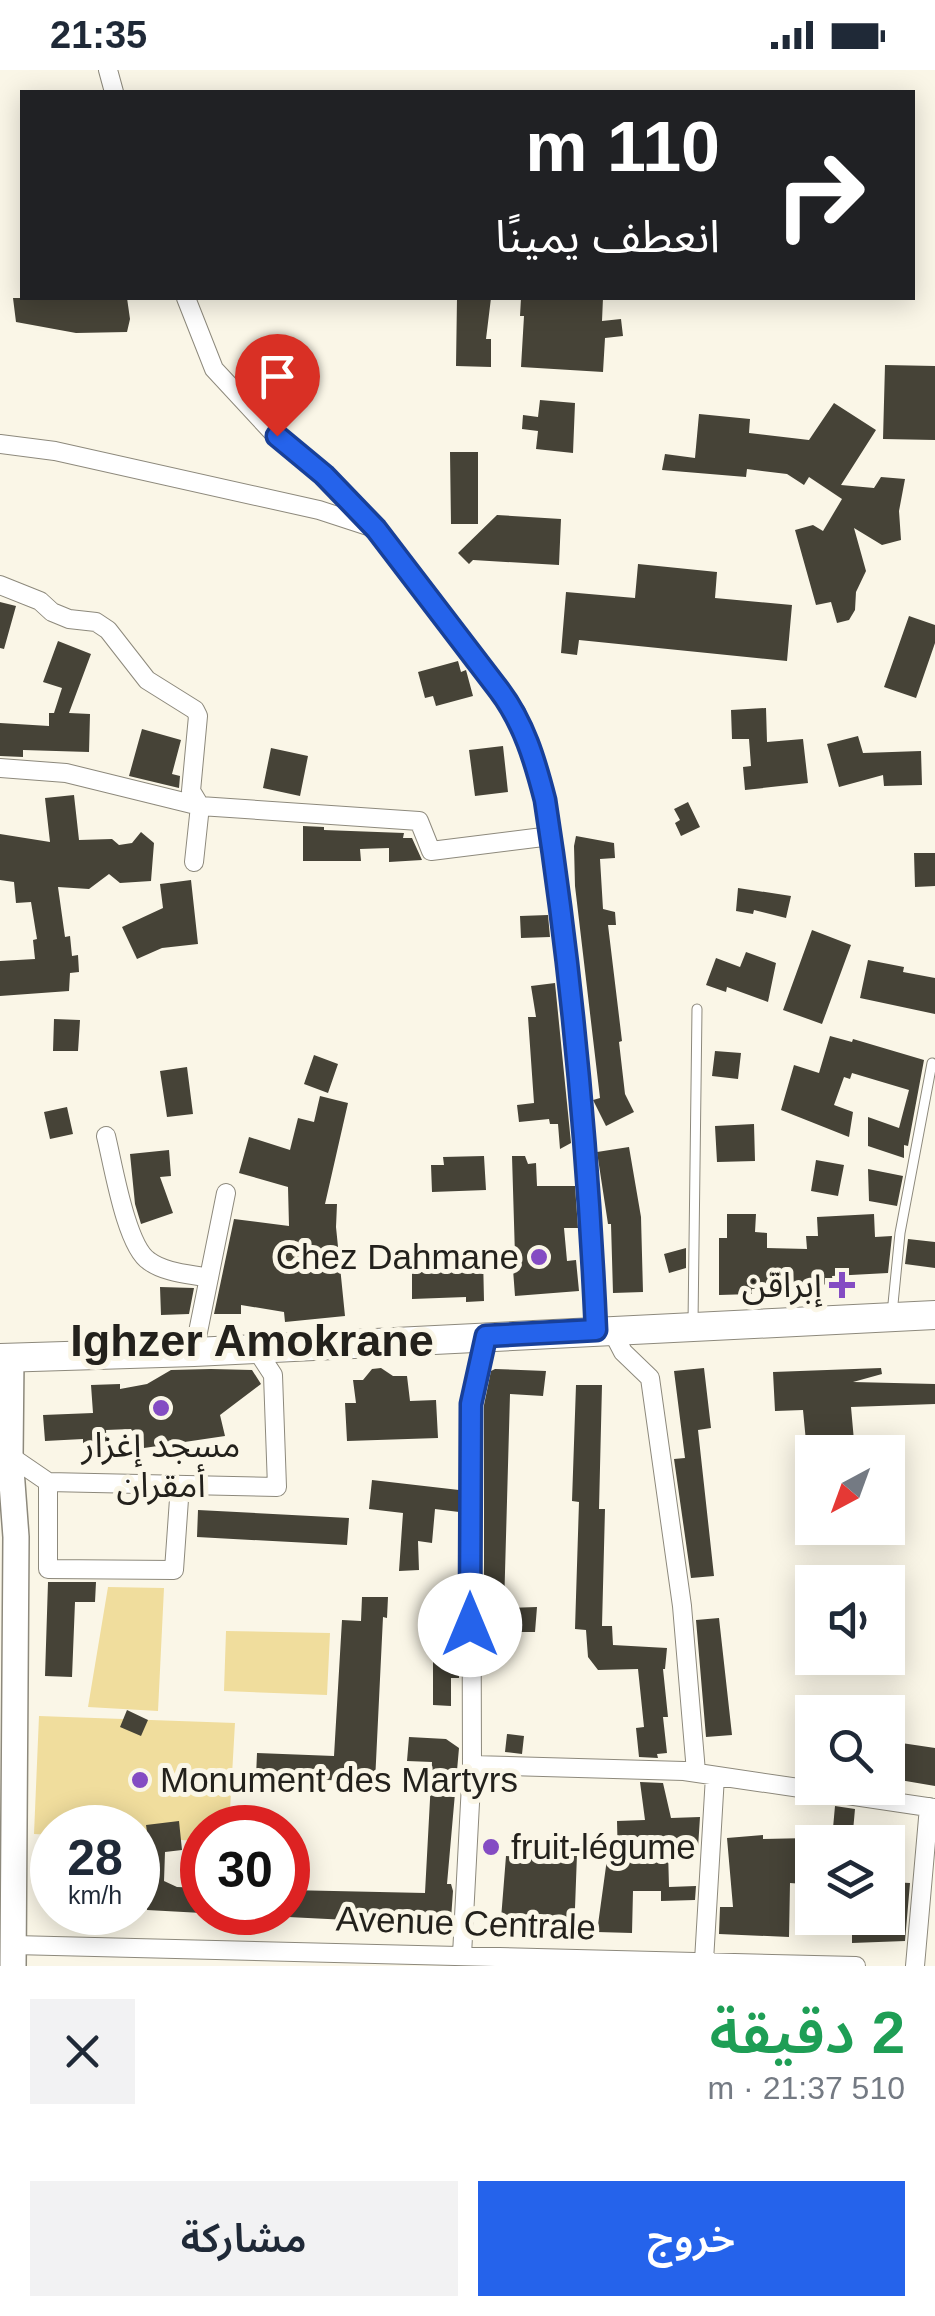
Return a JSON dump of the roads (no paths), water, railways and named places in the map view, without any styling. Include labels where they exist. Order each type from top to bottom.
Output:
[{"type":"main road","points":[[14,1956],[7,1750],[8,1653],[16,1537],[5,1358],[935,1315]]},
{"type":"street","points":[[187,300],[214,369],[253,413],[324,475],[376,529],[516,712],[535,761],[551,836],[604,1330],[650,1378],[682,1606],[696,1772]]},
{"type":"street","points":[[0,444],[55,451],[319,510],[376,529]]},
{"type":"street","points":[[0,584],[40,600],[52,612],[86,623],[96,622],[108,630],[147,680],[195,710],[198,716],[191,791],[200,806],[194,862]]},
{"type":"street","points":[[0,768],[66,773],[200,806],[418,821],[431,851],[551,836]]},
{"type":"street","points":[[106,1136],[134,1238],[143,1256],[165,1269],[209,1278]]},
{"type":"street","points":[[194,1352],[226,1193]]},
{"type":"street","points":[[467,1958],[472,1765],[471,1404],[486,1336]]},
{"type":"street","points":[[10,1456],[48,1482],[277,1487],[273,1375],[256,1348]]},
{"type":"street","points":[[48,1482],[48,1568],[174,1570],[180,1485]]},
{"type":"street","points":[[472,1765],[696,1772],[932,1808],[915,1966]]},
{"type":"street","points":[[704,1962],[715,1776]]},
{"type":"street","name":"Avenue Centrale","points":[[14,1956],[467,1958],[856,1966]]},
{"type":"lane","points":[[693,1326],[696,1009]]},
{"type":"lane","points":[[892,1317],[900,1233],[932,1063]]},
{"type":"place","name":"Chez Dahmane","points":[[539,1257]]},
{"type":"place","name":"إبراقن","points":[[842,1285]]},
{"type":"place","name":"مسجد إغزار أمقران","points":[[161,1408]]},
{"type":"place","name":"Monument des Martyrs","points":[[140,1780]]},
{"type":"place","name":"fruit-légume","points":[[491,1847]]},
{"type":"district","name":"Ighzer Amokrane","points":[[252,1340]]}]
